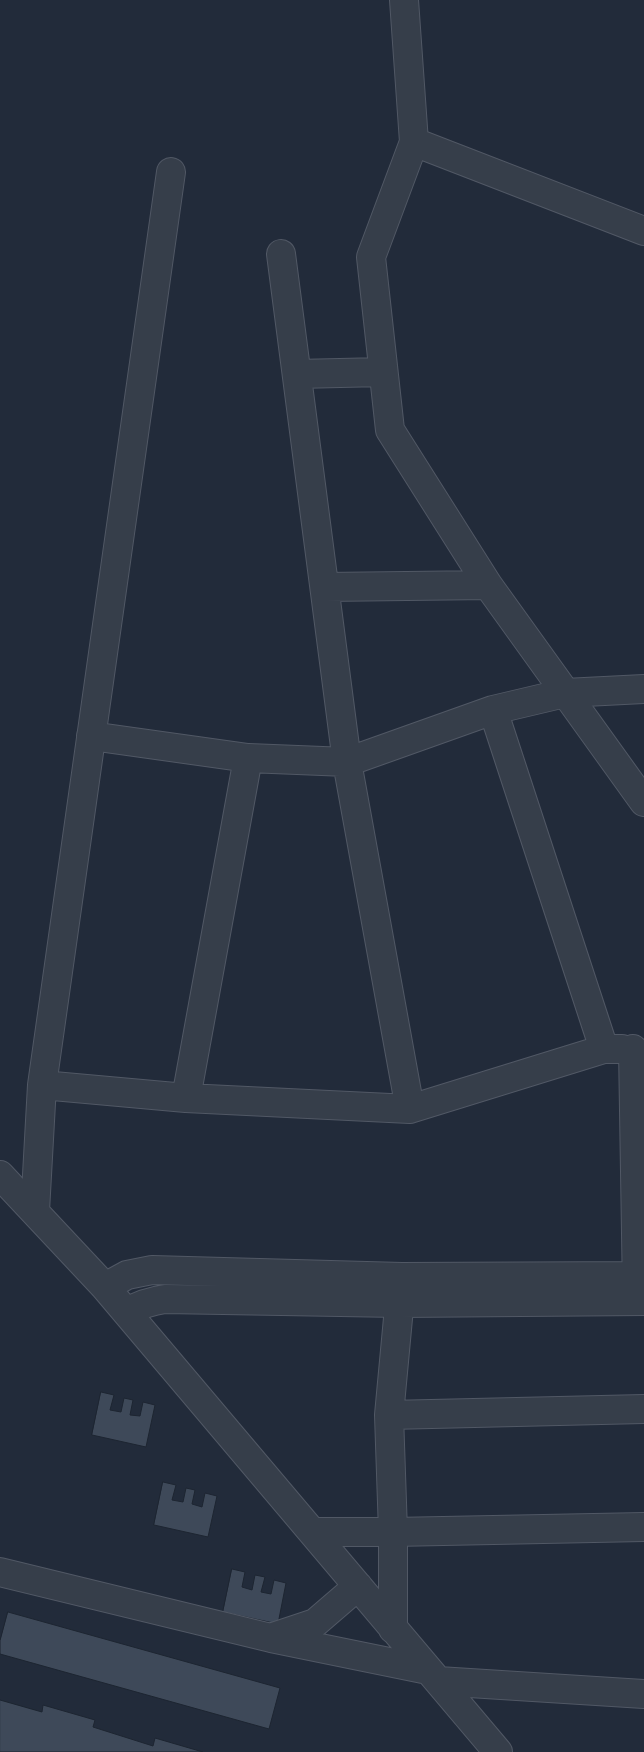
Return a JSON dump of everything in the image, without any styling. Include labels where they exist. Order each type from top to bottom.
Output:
[{"type":"street","points":[[404,0],[414,142],[371,257],[390,430],[488,585],[644,802]]},
{"type":"street","points":[[414,142],[644,231]]},
{"type":"street","points":[[34,1211],[42,1084],[172,172]]},
{"type":"street","points":[[280,254],[347,762],[410,1109]]},
{"type":"street","points":[[297,374],[383,372]]},
{"type":"street","points":[[325,587],[488,585]]},
{"type":"street","points":[[91,736],[248,758],[347,762],[493,710],[565,693],[644,689]]},
{"type":"street","points":[[493,710],[604,1049]]},
{"type":"street","points":[[186,1098],[248,758]]},
{"type":"street","points":[[42,1084],[186,1098],[410,1109],[604,1049],[639,1046],[640,1288],[401,1290],[166,1299],[139,1305],[126,1312]]},
{"type":"street","points":[[0,1175],[105,1287],[498,1752]]},
{"type":"street","points":[[105,1287],[127,1275],[152,1270],[401,1290]]},
{"type":"street","points":[[393,1628],[393,1532],[389,1414],[401,1290]]},
{"type":"street","points":[[389,1414],[644,1409]]},
{"type":"street","points":[[312,1532],[644,1526]]},
{"type":"street","points":[[0,1572],[433,1675],[644,1694]]},
{"type":"street","points":[[271,1638],[315,1623],[358,1586]]},
{"type":"building","points":[[101,1392],[114,1395],[110,1410],[121,1412],[124,1398],[133,1400],[130,1415],[140,1416],[143,1402],[155,1405],[146,1447],[92,1435]]},
{"type":"building","points":[[163,1482],[176,1485],[172,1500],[183,1502],[186,1488],[195,1490],[192,1504],[202,1507],[205,1493],[217,1496],[208,1537],[154,1525]]},
{"type":"building","points":[[232,1569],[245,1572],[242,1587],[252,1590],[255,1575],[265,1577],[261,1592],[271,1594],[274,1580],[286,1583],[278,1624],[223,1612]]},
{"type":"building","points":[[8,1612],[280,1688],[269,1729],[0,1654],[0,1641]]},
{"type":"building","points":[[0,1700],[42,1712],[43,1705],[95,1720],[93,1727],[153,1746],[155,1738],[203,1752],[0,1752]]}]
